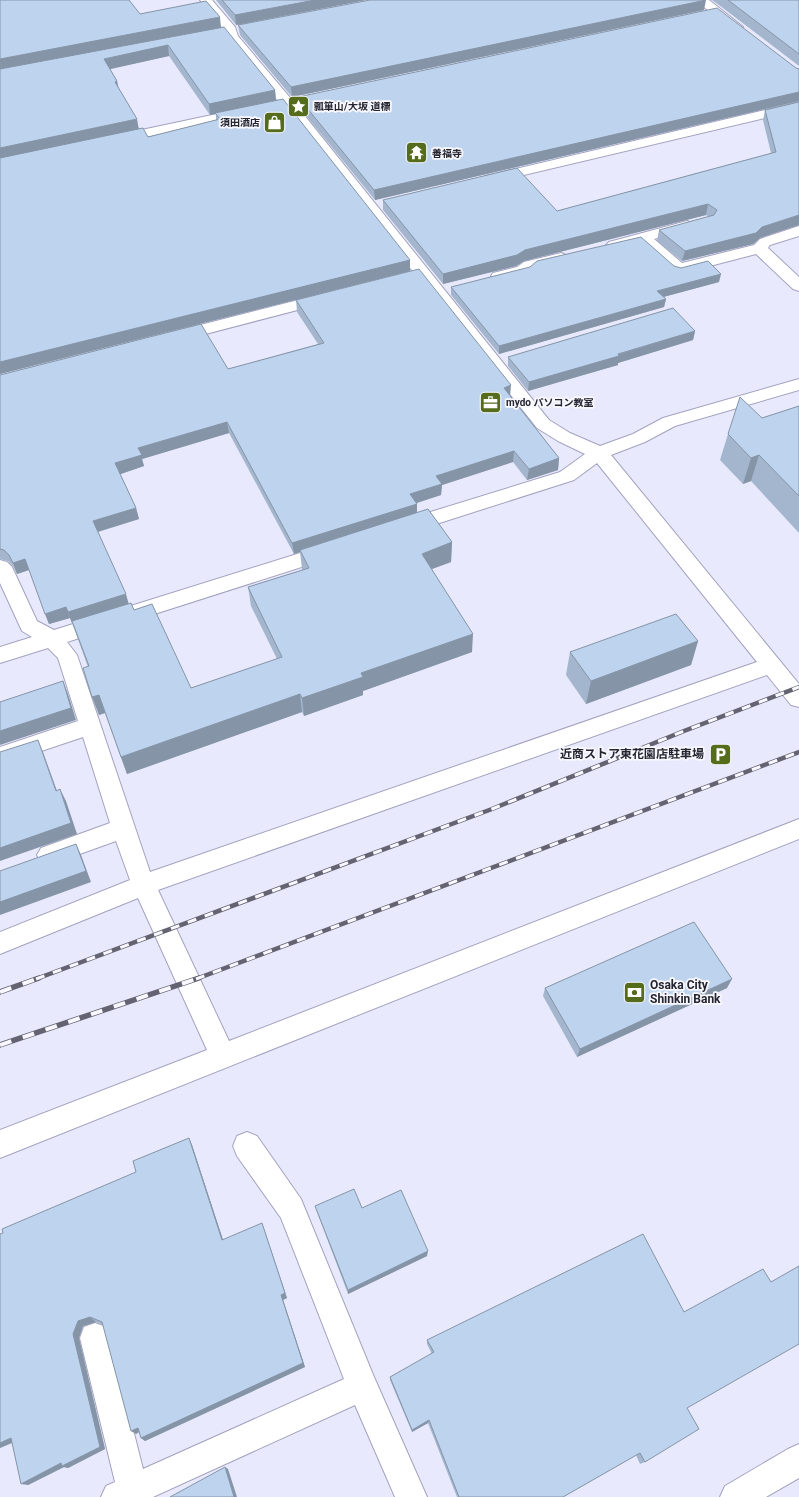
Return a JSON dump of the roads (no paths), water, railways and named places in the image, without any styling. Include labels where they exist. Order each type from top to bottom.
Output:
[{"type":"street","points":[[206,0],[231,30],[232,37],[370,207],[414,276],[438,292],[500,361],[542,424],[564,437],[599,453],[799,699]]},
{"type":"street","points":[[701,0],[749,36]]},
{"type":"street","points":[[702,16],[718,12]]},
{"type":"street","points":[[216,33],[247,28]]},
{"type":"street","points":[[271,106],[302,100]]},
{"type":"street","points":[[477,182],[799,106]]},
{"type":"street","points":[[108,141],[256,109]]},
{"type":"street","points":[[370,207],[385,203]]},
{"type":"street","points":[[598,249],[699,223]]},
{"type":"street","points":[[644,238],[679,269],[759,248],[765,242],[799,231]]},
{"type":"street","points":[[759,248],[799,286]]},
{"type":"street","points":[[484,280],[522,270],[530,265],[575,254]]},
{"type":"street","points":[[438,292],[453,288]]},
{"type":"street","points":[[161,340],[338,295]]},
{"type":"street","points":[[385,533],[567,476],[599,453],[639,438],[669,422],[799,384]]},
{"type":"street","points":[[0,655],[348,545]]},
{"type":"street","points":[[0,567],[5,572],[29,626],[52,639],[67,655],[137,870],[223,1057]]},
{"type":"street","points":[[0,943],[144,885],[771,665]]},
{"type":"street","points":[[0,756],[90,726]]},
{"type":"street","points":[[31,862],[123,829]]},
{"type":"street","points":[[0,1144],[799,829]]},
{"type":"street","points":[[247,1146],[291,1209],[362,1386],[410,1497]]},
{"type":"street","points":[[95,1338],[125,1493],[362,1386]]},
{"type":"street","points":[[736,1497],[799,1460]]},
{"type":"railway","points":[[36,979],[492,809],[684,731],[799,687]]},
{"type":"railway","points":[[196,979],[799,752]]},
{"type":"railway","points":[[0,992],[39,978]]},
{"type":"railway","points":[[0,1045],[199,978]]},
{"type":"place","name":"瓢箪山/大坂 道標","points":[[299,106]]},
{"type":"place","name":"須田酒店","points":[[275,122]]},
{"type":"place","name":"善福寺","points":[[416,153]]},
{"type":"place","name":"mydo パソコン教室","points":[[490,402]]},
{"type":"place","name":"近商ストア東花園店駐車場","points":[[720,754]]},
{"type":"place","name":"Osaka City Shinkin Bank","points":[[635,992]]}]
